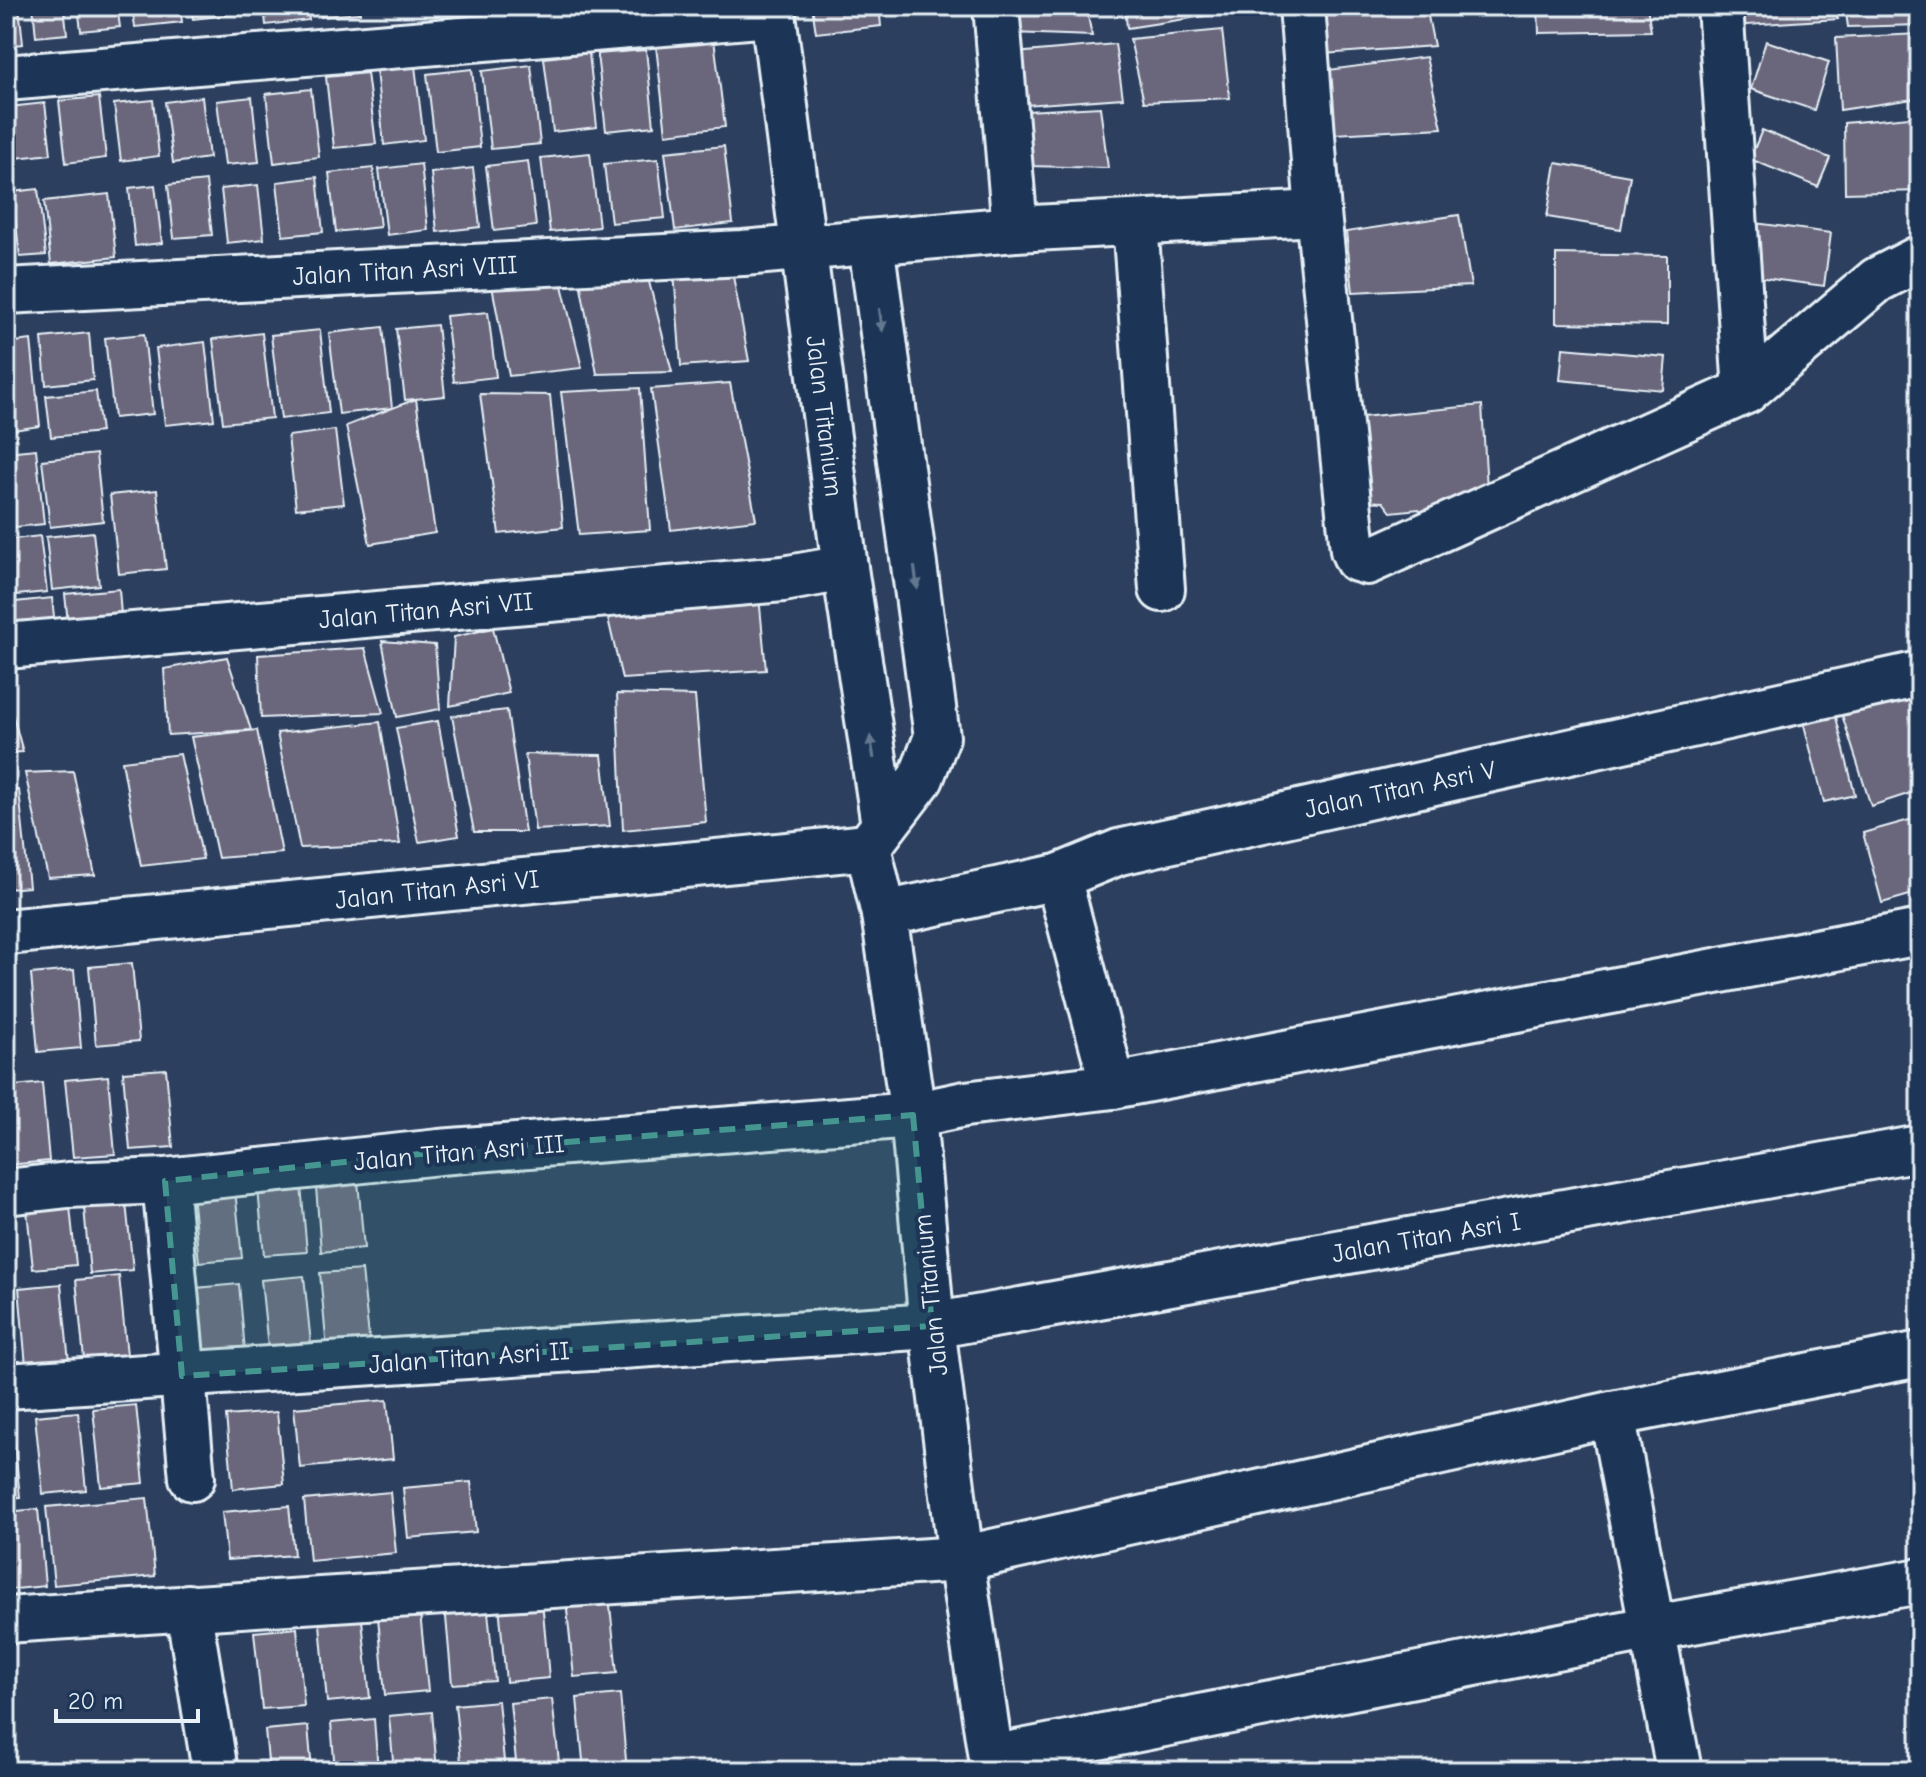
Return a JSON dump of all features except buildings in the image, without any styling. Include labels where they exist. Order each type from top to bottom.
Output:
[{"type":"street","points":[[996,6],[1015,229]]},
{"type":"street","points":[[1302,6],[1318,213],[1353,550],[1357,559],[1367,562],[1746,391],[1877,280],[1920,258]]},
{"type":"street","points":[[1720,6],[1746,391]]},
{"type":"street","points":[[6,78],[772,10]]},
{"type":"street","name":"Jalan Titanium","points":[[772,10],[845,568],[884,914],[913,1115],[932,1326],[961,1559],[992,1764]]},
{"type":"street","name":"Jalan Titan Asri VIII","points":[[6,291],[871,243],[1015,229],[1318,213]]},
{"type":"street","points":[[1135,223],[1162,589]]},
{"type":"street","points":[[871,243],[937,737],[921,778],[876,836]]},
{"type":"street","name":"Jalan Titan Asri VII","points":[[6,646],[783,579],[845,568]]},
{"type":"street","name":"Jalan Titan Asri V","points":[[884,914],[1058,877],[1119,852],[1920,674]]},
{"type":"street","name":"Jalan Titan Asri VI","points":[[6,932],[876,836]]},
{"type":"street","points":[[1058,877],[1113,1086]]},
{"type":"street","name":"Jalan Titan Asri III","points":[[6,1192],[68,1185],[165,1181],[439,1152],[913,1115],[965,1104],[1113,1086],[1920,932]]},
{"type":"street","name":"Jalan Titan Asri I","points":[[932,1326],[1920,1148]]},
{"type":"street","points":[[165,1181],[192,1478]]},
{"type":"street","name":"Jalan Titan Asri II","points":[[6,1386],[932,1326]]},
{"type":"street","points":[[6,1620],[961,1559],[1612,1414],[1920,1354]]},
{"type":"street","points":[[1612,1414],[1679,1771]]},
{"type":"street","points":[[992,1764],[1653,1628],[1920,1581]]},
{"type":"street","points":[[188,1607],[215,1771]]},
{"type":"highlighted area","points":[[913,1115],[932,1326],[182,1376],[165,1181],[439,1152]]}]
